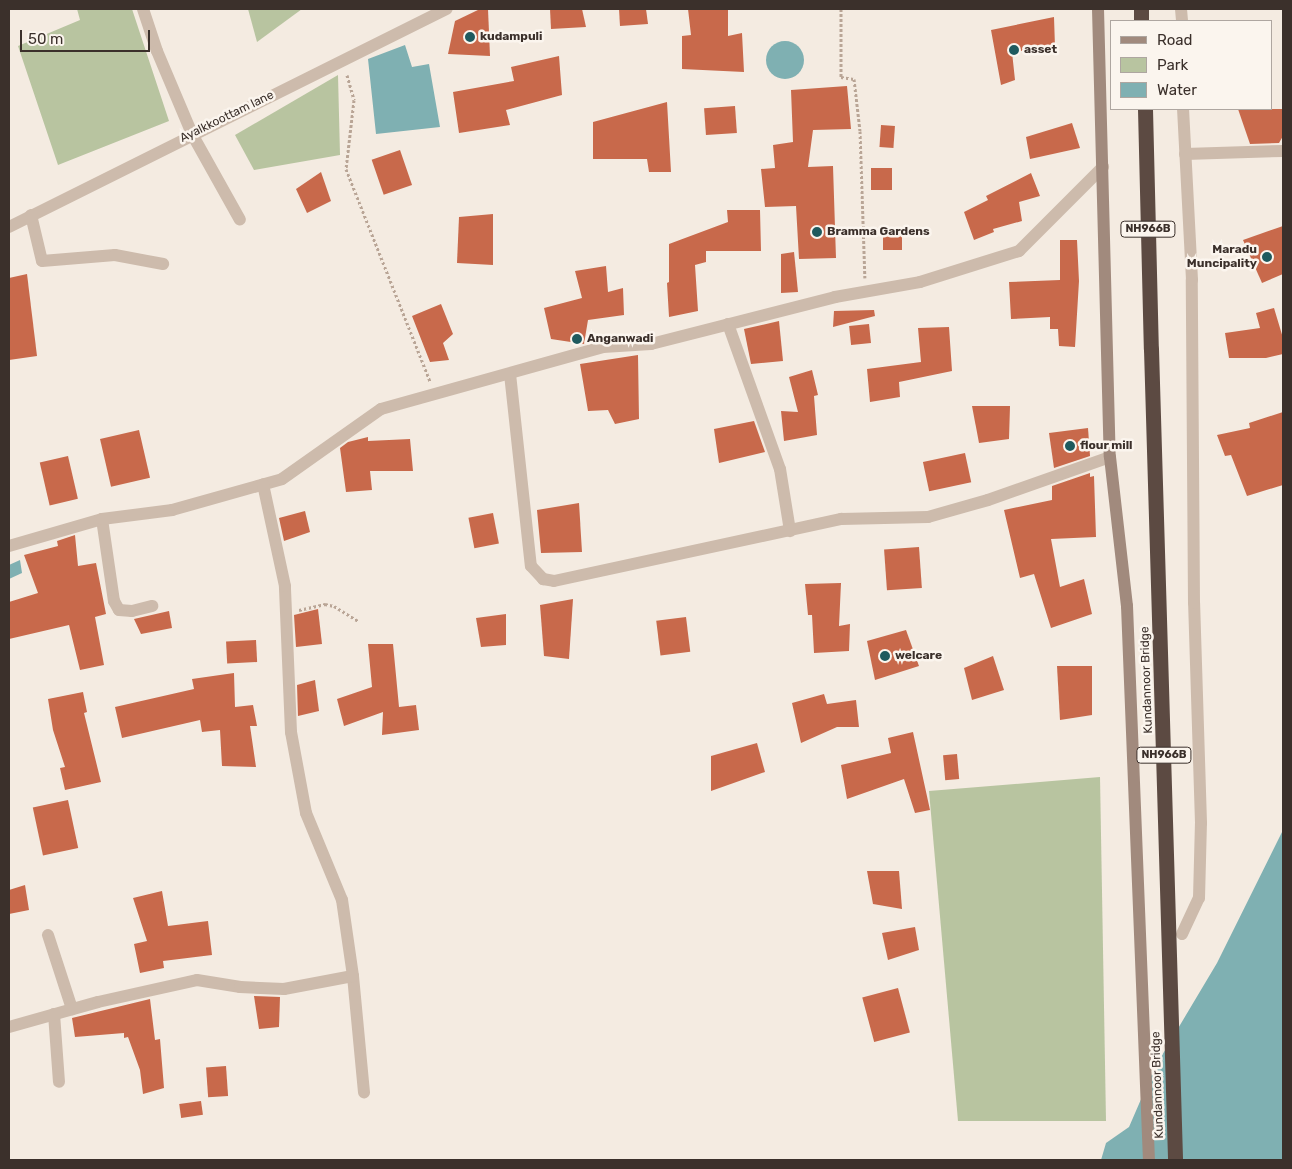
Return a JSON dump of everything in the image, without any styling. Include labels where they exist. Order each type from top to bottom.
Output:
[{"type":"highway","name":"Kundannoor Bridge","points":[[1145,110],[1175,1160]]},
{"type":"street","points":[[143,9],[157,52],[192,134],[240,220]]},
{"type":"street","name":"Ayalkkoottam lane","points":[[9,227],[343,58],[447,9]]},
{"type":"street","points":[[1098,9],[1110,457],[1127,606],[1149,1160]]},
{"type":"street","points":[[1182,934],[1199,898],[1201,823],[1194,603],[1192,280],[1183,110]]},
{"type":"street","points":[[1185,154],[1283,151]]},
{"type":"street","points":[[9,546],[102,519],[172,510],[282,479],[381,409],[435,393],[603,347],[652,344],[866,292],[920,282],[1020,251],[1103,168]]},
{"type":"street","points":[[31,215],[42,261],[115,254],[163,264]]},
{"type":"street","points":[[728,324],[780,469],[790,531]]},
{"type":"street","points":[[510,374],[531,566],[543,579],[554,581],[841,519],[928,516],[988,500],[1110,457]]},
{"type":"street","points":[[263,484],[285,586],[291,732],[306,813],[342,900],[353,976],[364,1092]]},
{"type":"street","points":[[102,519],[114,601],[120,610],[132,611],[152,606]]},
{"type":"street","points":[[48,935],[72,1009]]},
{"type":"street","points":[[9,1027],[72,1009],[197,980],[240,987],[284,989],[353,976]]},
{"type":"street","points":[[54,1014],[59,1082]]},
{"type":"path","points":[[841,9],[841,77],[854,79],[860,131],[866,292]]},
{"type":"path","points":[[343,58],[354,100],[346,170],[435,393]]},
{"type":"path","points":[[286,612],[325,604],[334,606],[358,621]]},
{"type":"green space","points":[[77,9],[132,9],[169,121],[58,165],[18,46],[80,20]]},
{"type":"green space","points":[[248,9],[302,9],[257,42]]},
{"type":"green space","points":[[338,75],[340,155],[254,170],[235,135]]},
{"type":"green space","points":[[1100,777],[1106,1121],[958,1121],[929,791]]},
{"type":"water","points":[[785,41],[798,47],[804,60],[798,73],[785,79],[772,73],[766,60],[772,47]]},
{"type":"water","points":[[405,45],[412,67],[429,64],[440,127],[376,134],[368,59]]},
{"type":"water","points":[[20,560],[22,573],[9,579],[9,565]]},
{"type":"water","points":[[1283,830],[1283,1160],[1101,1160],[1106,1143],[1129,1127],[1155,1067],[1217,963]]},
{"type":"building","name":"kudampuli","points":[[480,9],[488,9],[490,56],[448,54],[455,21]]},
{"type":"building","points":[[550,9],[582,9],[586,27],[551,29]]},
{"type":"building","points":[[619,9],[646,9],[648,24],[620,26]]},
{"type":"building","points":[[688,9],[728,9],[728,36],[742,33],[744,72],[682,69],[682,36],[691,35]]},
{"type":"building","name":"asset","points":[[1054,17],[1055,47],[1012,52],[1015,80],[1001,85],[991,30]]},
{"type":"building","points":[[559,56],[562,95],[506,110],[510,125],[459,133],[453,92],[514,81],[511,67]]},
{"type":"building","points":[[847,86],[851,129],[813,130],[808,167],[833,166],[836,258],[799,259],[796,206],[765,207],[761,169],[775,168],[773,145],[793,142],[791,90]]},
{"type":"building","points":[[667,102],[671,172],[649,172],[647,159],[593,159],[593,122]]},
{"type":"building","points":[[735,106],[737,133],[706,135],[704,108]]},
{"type":"building","points":[[1283,109],[1283,136],[1279,143],[1250,144],[1238,110]]},
{"type":"building","points":[[1072,123],[1080,148],[1030,159],[1026,137]]},
{"type":"building","points":[[881,125],[895,126],[893,148],[879,147]]},
{"type":"building","points":[[400,150],[412,185],[384,195],[372,160]]},
{"type":"building","points":[[871,168],[892,168],[892,190],[871,190]]},
{"type":"building","points":[[321,172],[331,201],[307,213],[296,189]]},
{"type":"building","points":[[1031,173],[1040,196],[1019,202],[1022,221],[993,229],[994,232],[974,240],[964,212],[988,200],[986,196]]},
{"type":"building","points":[[727,210],[760,210],[761,251],[706,251],[706,262],[695,265],[698,311],[669,317],[667,283],[669,282],[669,244],[728,222]]},
{"type":"building","points":[[493,214],[493,265],[457,263],[459,217]]},
{"type":"building","name":"Maradu Muncipality","points":[[1283,226],[1283,274],[1262,283],[1243,240]]},
{"type":"building","points":[[883,234],[902,234],[902,250],[883,250]]},
{"type":"building","points":[[1060,240],[1077,240],[1079,281],[1075,347],[1059,346],[1058,329],[1050,329],[1050,317],[1011,319],[1009,282],[1060,280]]},
{"type":"building","points":[[794,252],[798,292],[781,293],[781,254]]},
{"type":"building","points":[[606,266],[608,292],[623,288],[624,315],[588,320],[584,344],[551,339],[544,308],[582,298],[575,271]]},
{"type":"building","points":[[27,274],[37,356],[9,360],[9,278]]},
{"type":"building","points":[[441,304],[453,334],[443,343],[449,360],[430,362],[412,316]]},
{"type":"building","points":[[1274,308],[1283,338],[1283,354],[1266,358],[1229,358],[1225,333],[1260,328],[1256,313]]},
{"type":"building","points":[[874,310],[875,316],[833,327],[834,311]]},
{"type":"building","points":[[779,321],[783,361],[751,364],[744,329]]},
{"type":"building","points":[[869,324],[871,343],[851,345],[849,326]]},
{"type":"building","points":[[949,327],[952,371],[899,382],[900,397],[870,402],[867,369],[921,362],[918,328]]},
{"type":"building","points":[[638,355],[639,419],[615,424],[608,410],[588,411],[580,364]]},
{"type":"building","points":[[812,370],[818,395],[814,396],[817,435],[784,441],[781,411],[798,412],[789,377]]},
{"type":"building","points":[[972,406],[1010,406],[1009,439],[979,443]]},
{"type":"building","points":[[1283,412],[1283,485],[1247,496],[1231,455],[1225,456],[1217,435],[1250,428],[1249,423]]},
{"type":"building","points":[[754,421],[765,452],[719,463],[714,429]]},
{"type":"building","name":"flour mill","points":[[1088,428],[1090,456],[1054,468],[1049,433]]},
{"type":"building","points":[[139,430],[150,478],[111,487],[100,439]]},
{"type":"building","points":[[368,437],[368,441],[410,439],[413,471],[370,471],[372,490],[346,492],[340,448],[348,442]]},
{"type":"building","points":[[965,453],[971,482],[929,491],[923,462]]},
{"type":"building","points":[[68,456],[78,499],[50,505],[40,463]]},
{"type":"building","points":[[1090,473],[1090,477],[1094,476],[1096,537],[1051,539],[1060,587],[1084,579],[1092,614],[1051,628],[1034,574],[1020,578],[1004,510],[1052,500],[1052,486]]},
{"type":"building","points":[[579,503],[582,552],[541,553],[537,510]]},
{"type":"building","points":[[305,511],[310,532],[284,541],[279,518]]},
{"type":"building","points":[[493,513],[499,543],[474,548],[468,518]]},
{"type":"building","points":[[75,535],[78,566],[96,563],[106,614],[95,617],[104,665],[80,670],[69,625],[9,639],[9,602],[38,593],[24,555],[58,546],[57,541]]},
{"type":"building","points":[[919,547],[922,588],[887,590],[884,549]]},
{"type":"building","points":[[841,583],[839,626],[850,624],[849,651],[814,653],[812,615],[808,615],[805,584]]},
{"type":"building","points":[[573,599],[569,659],[544,656],[540,605]]},
{"type":"building","points":[[318,609],[322,644],[296,647],[294,615]]},
{"type":"building","points":[[169,611],[172,628],[141,634],[134,619]]},
{"type":"building","points":[[506,614],[506,645],[481,647],[476,618]]},
{"type":"building","points":[[686,617],[690,652],[660,655],[656,621]]},
{"type":"building","name":"welcare","points":[[906,630],[919,666],[875,680],[867,641]]},
{"type":"building","points":[[256,640],[257,662],[227,664],[226,642]]},
{"type":"building","points":[[368,644],[393,644],[399,707],[416,705],[419,730],[382,735],[383,712],[344,726],[337,699],[372,687]]},
{"type":"building","points":[[993,656],[1004,690],[972,700],[964,668]]},
{"type":"building","points":[[1057,666],[1092,666],[1092,715],[1060,720]]},
{"type":"building","points":[[234,673],[235,707],[253,705],[257,726],[250,726],[256,767],[222,766],[220,730],[202,732],[200,720],[122,738],[115,707],[194,689],[192,679]]},
{"type":"building","points":[[315,680],[319,711],[298,716],[297,685]]},
{"type":"building","points":[[83,692],[87,712],[84,713],[101,782],[65,790],[60,768],[65,767],[53,730],[48,699]]},
{"type":"building","points":[[824,694],[827,704],[856,700],[859,727],[837,727],[801,743],[792,703]]},
{"type":"building","points":[[913,732],[930,810],[915,813],[904,779],[847,799],[841,765],[891,753],[888,738]]},
{"type":"building","points":[[757,743],[765,772],[711,791],[711,756]]},
{"type":"building","points":[[957,754],[959,779],[945,780],[943,755]]},
{"type":"building","points":[[68,800],[78,848],[43,855],[33,807]]},
{"type":"building","points":[[867,871],[899,871],[902,909],[873,904]]},
{"type":"building","points":[[25,885],[29,910],[9,914],[9,890]]},
{"type":"building","points":[[162,891],[168,926],[208,921],[212,955],[163,961],[164,968],[140,973],[134,944],[147,941],[133,898]]},
{"type":"building","points":[[915,927],[919,950],[888,960],[882,933]]},
{"type":"building","points":[[898,988],[910,1032],[874,1042],[862,998]]},
{"type":"building","points":[[254,996],[280,997],[279,1027],[259,1029]]},
{"type":"building","points":[[150,999],[155,1040],[160,1039],[164,1088],[143,1094],[140,1070],[128,1037],[124,1038],[124,1033],[75,1037],[72,1018]]},
{"type":"building","points":[[226,1066],[228,1096],[208,1097],[206,1067]]},
{"type":"building","points":[[201,1101],[203,1115],[181,1118],[179,1104]]},
{"type":"place","name":"kudampuli","points":[[470,37]]},
{"type":"place","name":"asset","points":[[1014,50]]},
{"type":"place","name":"Bramma Gardens","points":[[817,232]]},
{"type":"place","name":"Maradu Muncipality","points":[[1267,257]]},
{"type":"place","name":"Anganwadi","points":[[577,339]]},
{"type":"place","name":"flour mill","points":[[1070,446]]},
{"type":"place","name":"welcare","points":[[885,656]]}]
